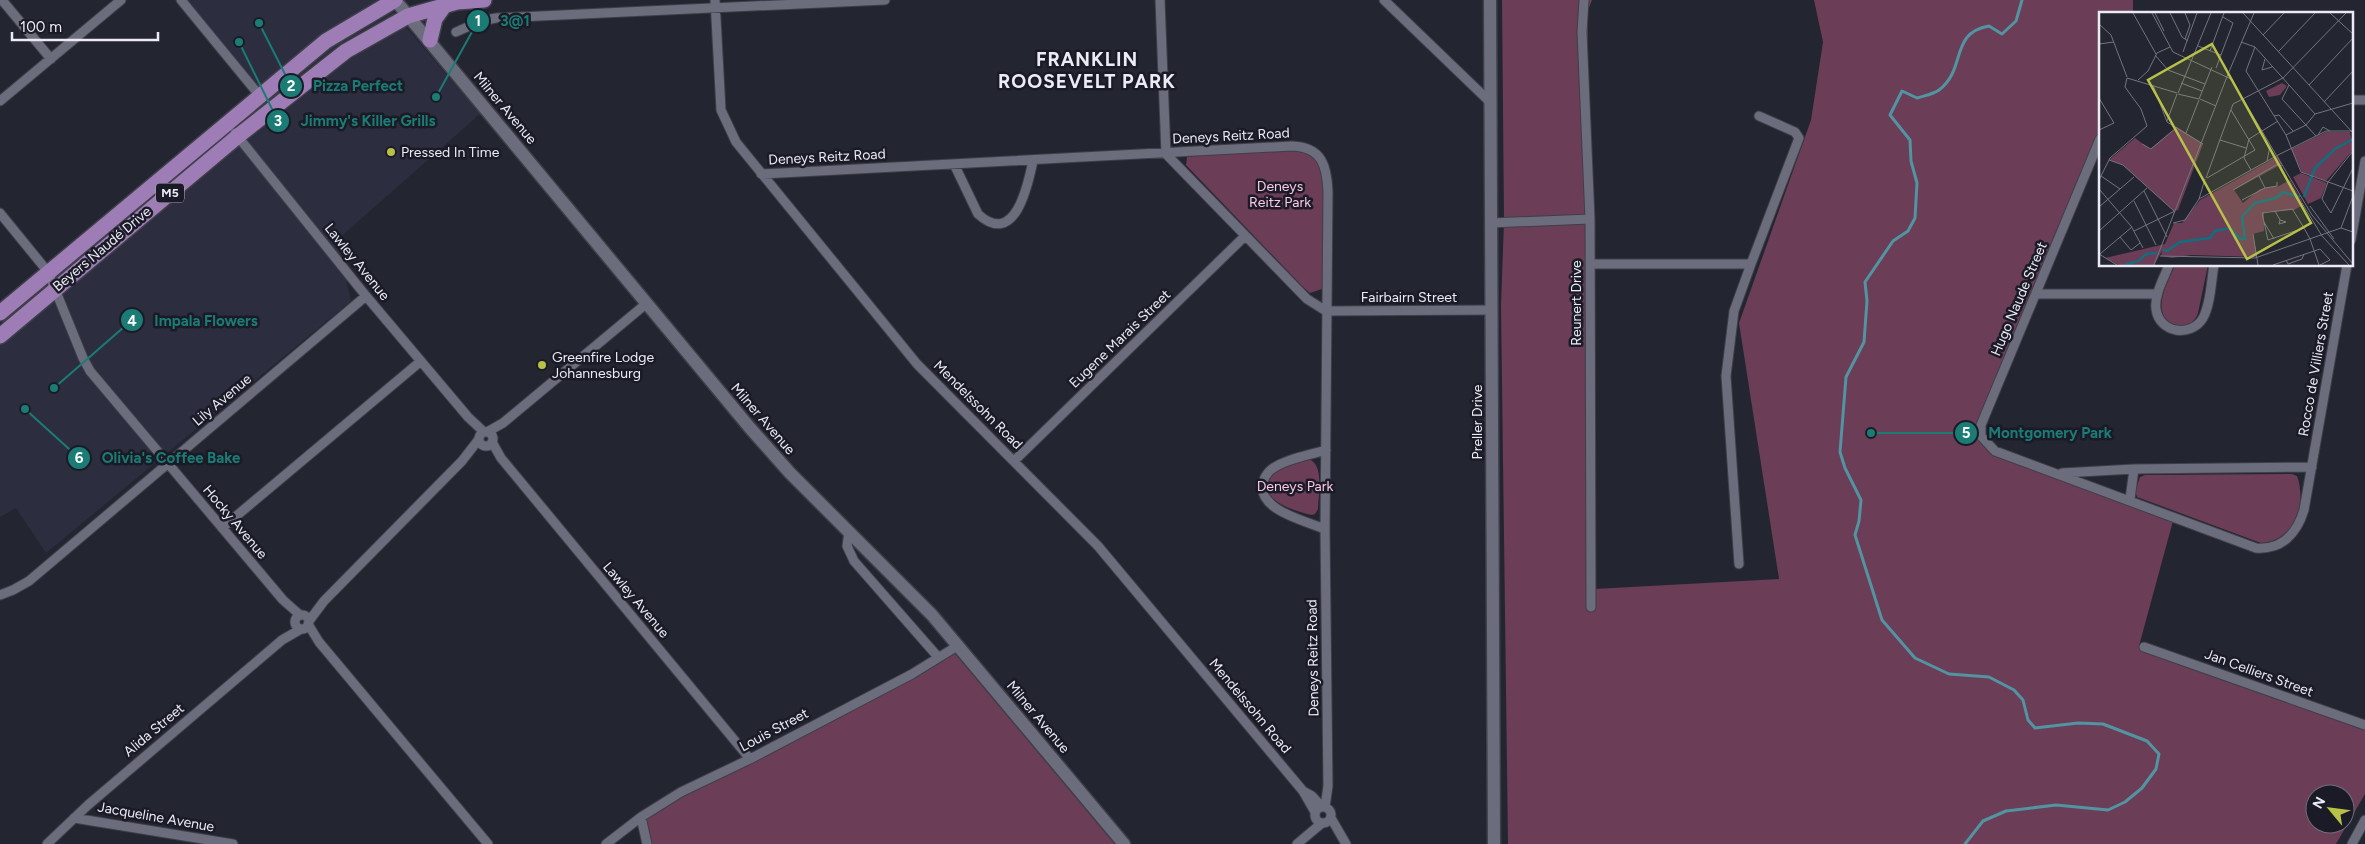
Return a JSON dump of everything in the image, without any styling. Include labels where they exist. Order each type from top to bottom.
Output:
[{"type":"main road","name":"Beyers Naudé Drive","points":[[0,313],[259,95],[341,30],[395,0]]},
{"type":"main road","name":"Milner Avenue","points":[[395,0],[750,428],[790,473],[959,645],[1124,844]]},
{"type":"main road","name":"Beyers Naudé Drive","points":[[0,336],[238,136],[346,51],[408,16],[445,5],[484,0]]},
{"type":"main road","name":"Preller Drive","points":[[1490,0],[1494,844]]},
{"type":"main road","points":[[430,40],[435,19],[445,5]]},
{"type":"street","points":[[2,0],[51,59]]},
{"type":"street","points":[[0,101],[121,0]]},
{"type":"street","points":[[181,0],[259,95]]},
{"type":"street","points":[[456,32],[481,21],[496,18],[715,4],[885,0]]},
{"type":"street","points":[[1160,0],[1166,154]]},
{"type":"street","points":[[1384,0],[1490,102]]},
{"type":"street","name":"Reunert Drive","points":[[1584,0],[1582,32],[1590,220],[1591,607]]},
{"type":"street","name":"Mendelssohn Road","points":[[715,4],[721,110],[730,133],[761,174],[917,364],[1098,546],[1303,791],[1312,796],[1323,815],[1343,841]]},
{"type":"street","points":[[2352,100],[2365,100]]},
{"type":"street","points":[[1739,564],[1726,376],[1734,311],[1799,138],[1795,132],[1759,116]]},
{"type":"street","name":"Lawley Avenue","points":[[226,123],[366,296],[750,759]]},
{"type":"street","name":"Hugo Naude Street","points":[[2009,457],[1995,451],[1984,441],[1981,436],[1981,425],[2099,141]]},
{"type":"street","name":"Deneys Reitz Road","points":[[761,174],[1292,146],[1304,146],[1317,154],[1325,169],[1327,180],[1325,529],[1328,786],[1331,796],[1323,815]]},
{"type":"street","name":"Deneys Reitz Road","points":[[1166,154],[1307,299],[1326,311]]},
{"type":"street","points":[[954,164],[978,214],[983,219],[996,222],[1010,219],[1019,209],[1030,179],[1033,160]]},
{"type":"street","points":[[2352,234],[2365,161]]},
{"type":"street","name":"Hocky Avenue","points":[[0,213],[48,272],[56,287],[86,365],[488,844]]},
{"type":"street","points":[[1492,223],[1590,220]]},
{"type":"street","name":"Eugene Marais Street","points":[[1014,461],[1245,236]]},
{"type":"street","points":[[1590,264],[1751,264]]},
{"type":"street","points":[[2169,266],[2157,294],[2156,308],[2161,321],[2179,331],[2191,330],[2199,324],[2207,308],[2214,266]]},
{"type":"street","name":"Rocco de Villiers Street","points":[[2009,457],[2130,499],[2256,548],[2266,549],[2284,542],[2300,523],[2312,467],[2347,266]]},
{"type":"street","points":[[2037,294],[2157,294]]},
{"type":"street","name":"Lily Avenue","points":[[0,595],[29,581],[366,296]]},
{"type":"street","name":"Alida Street","points":[[46,844],[302,622],[462,461],[503,423],[647,303]]},
{"type":"street","name":"Fairbairn Street","points":[[1326,311],[1492,310]]},
{"type":"street","points":[[222,528],[421,362]]},
{"type":"street","points":[[1325,529],[1280,510],[1267,501],[1262,490],[1265,477],[1274,467],[1326,450]]},
{"type":"street","name":"Rocco de Villiers Street","points":[[2058,474],[2134,469],[2312,467]]},
{"type":"street","points":[[2130,499],[2134,469]]},
{"type":"street","points":[[849,531],[848,546],[854,561],[938,657]]},
{"type":"street","name":"Louis Street","points":[[606,844],[641,817],[681,792],[750,759],[912,674],[959,645]]},
{"type":"street","name":"Jan Celliers Street","points":[[2144,647],[2365,725]]},
{"type":"street","points":[[1301,841],[1323,815]]},
{"type":"street","points":[[641,817],[647,844]]},
{"type":"street","name":"Jacqueline Avenue","points":[[74,818],[233,844]]},
{"type":"street","points":[[2352,844],[2365,820]]},
{"type":"shaded area","points":[[183,0],[383,0],[480,114],[337,240],[351,301],[46,553],[16,508],[0,517],[0,344],[272,110]]},
{"type":"green space","points":[[1502,0],[1592,0],[1588,10],[1586,221],[1594,589],[1779,579],[1739,323],[1811,120],[1823,42],[1814,0],[2133,0],[2133,12],[2099,12],[2099,138],[1981,418],[1991,449],[2046,475],[2173,521],[2139,646],[2365,726],[2365,794],[2355,811],[2355,784],[2305,784],[2305,834],[2342,834],[2336,844],[1508,844],[1501,306],[1504,221]]},
{"type":"green space","name":"Deneys Reitz Park","points":[[1292,146],[1313,151],[1327,180],[1322,289],[1310,293],[1186,165],[1187,157]]},
{"type":"green space","points":[[2175,266],[2208,266],[2198,313],[2195,319],[2185,326],[2173,325],[2164,317],[2161,305]]},
{"type":"green space","name":"Deneys Park","points":[[1308,459],[1317,467],[1319,473],[1318,509],[1312,515],[1293,510],[1274,500],[1268,493],[1266,486],[1269,478],[1278,469]]},
{"type":"green space","points":[[2292,474],[2297,476],[2300,487],[2299,509],[2296,519],[2282,536],[2273,541],[2261,543],[2137,497],[2135,491],[2140,477],[2145,475]]},
{"type":"green space","points":[[959,645],[1125,844],[647,844],[641,817]]},
{"type":"waterway","points":[[1965,844],[1983,821],[2006,811],[2056,805],[2108,810],[2125,802],[2142,788],[2156,769],[2159,754],[2147,741],[2103,724],[2078,723],[2035,728],[2028,720],[2023,700],[2014,690],[1989,677],[1949,674],[1915,658],[1882,620],[1855,535],[1859,521],[1861,500],[1845,468],[1840,452],[1846,377],[1864,342],[1867,301],[1865,282],[1893,241],[1908,231],[1915,218],[1917,183],[1911,161],[1910,140],[1890,115],[1902,91],[1917,98],[1939,90],[1948,82],[1968,36],[1977,30],[1989,26],[2002,34],[2016,21],[2022,0]]},
{"type":"place","name":"Pizza Perfect","points":[[259,23]]},
{"type":"place","name":"Jimmy's Killer Grills","points":[[239,42]]},
{"type":"place","name":"3@1","points":[[436,97]]},
{"type":"place","name":"Pressed In Time","points":[[391,152]]},
{"type":"place","name":"Greenfire Lodge Johannesburg","points":[[542,365]]},
{"type":"place","name":"Impala Flowers","points":[[54,388]]},
{"type":"place","name":"Olivia's Coffee Bake","points":[[25,409]]},
{"type":"place","name":"Montgomery Park","points":[[1871,433]]},
{"type":"district","name":"FRANKLIN ROOSEVELT PARK","points":[[1087,70]]}]
